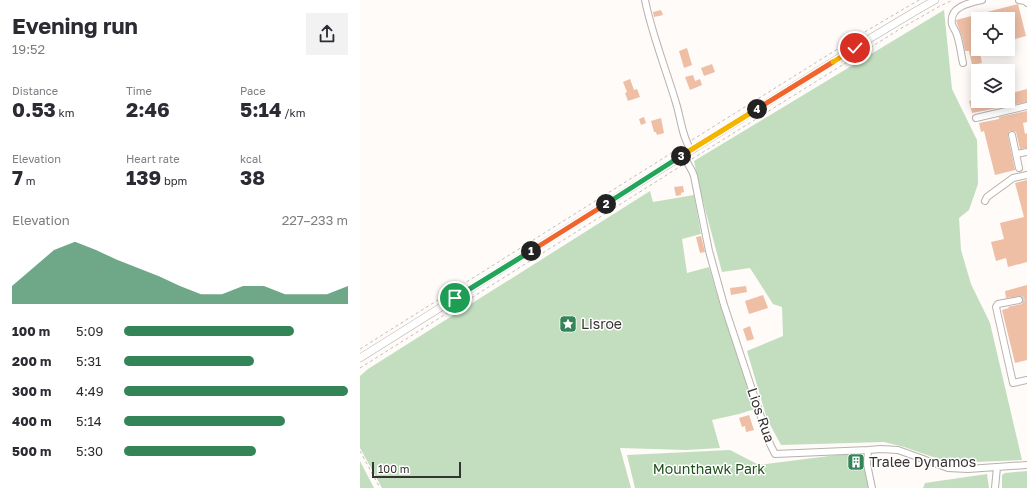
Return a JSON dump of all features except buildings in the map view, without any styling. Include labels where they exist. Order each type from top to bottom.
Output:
[{"type":"main road","points":[[360,358],[869,39],[935,0]]},
{"type":"street","points":[[645,0],[654,37],[687,143],[691,150]]},
{"type":"street","points":[[963,63],[957,34],[952,27],[951,17],[958,8],[982,0]]},
{"type":"street","points":[[1019,0],[1027,3]]},
{"type":"street","points":[[976,118],[1027,106]]},
{"type":"street","points":[[1012,135],[1019,168]]},
{"type":"street","points":[[1016,154],[1027,152]]},
{"type":"street","name":"Lios Rua","points":[[683,155],[694,176],[709,251],[724,305],[770,444],[775,454],[881,449],[898,450],[948,468],[968,469],[1027,465]]},
{"type":"street","points":[[985,201],[987,197],[1013,178],[1027,175]]},
{"type":"street","points":[[1019,300],[998,304],[996,307],[1013,384],[1027,380]]},
{"type":"street","points":[[868,450],[867,464],[872,488]]},
{"type":"street","points":[[996,467],[996,488]]},
{"type":"path","points":[[360,349],[687,143],[868,30],[919,0]]},
{"type":"path","points":[[360,368],[900,29],[953,0]]},
{"type":"path","points":[[360,451],[380,488]]},
{"type":"green space","points":[[944,10],[952,89],[977,140],[978,184],[969,210],[959,218],[961,250],[971,284],[990,323],[1022,460],[950,463],[904,447],[884,442],[781,445],[767,419],[747,351],[783,336],[782,307],[773,304],[750,268],[722,272],[701,194],[694,161]]},
{"type":"green space","points":[[650,191],[653,202],[694,195],[701,234],[682,239],[687,273],[709,267],[755,409],[712,420],[720,448],[686,450],[620,448],[631,488],[382,488],[360,448],[360,376],[368,369]]},
{"type":"green space","name":"Mounthawk Park","points":[[730,450],[759,465],[861,452],[869,488],[635,488],[627,455]]},
{"type":"green space","points":[[360,461],[374,488],[360,488]]},
{"type":"green space","points":[[1027,471],[1027,488],[1002,488],[1002,475],[1005,473]]},
{"type":"green space","points":[[987,474],[989,488],[923,488],[925,483]]},
{"type":"tunnel","points":[[1019,300],[1027,298]]},
{"type":"place","name":"Lisroe","points":[[568,324]]},
{"type":"place","name":"Tralee Dynamos","points":[[856,462]]},
{"type":"route","points":[[455,298],[855,48]]}]
